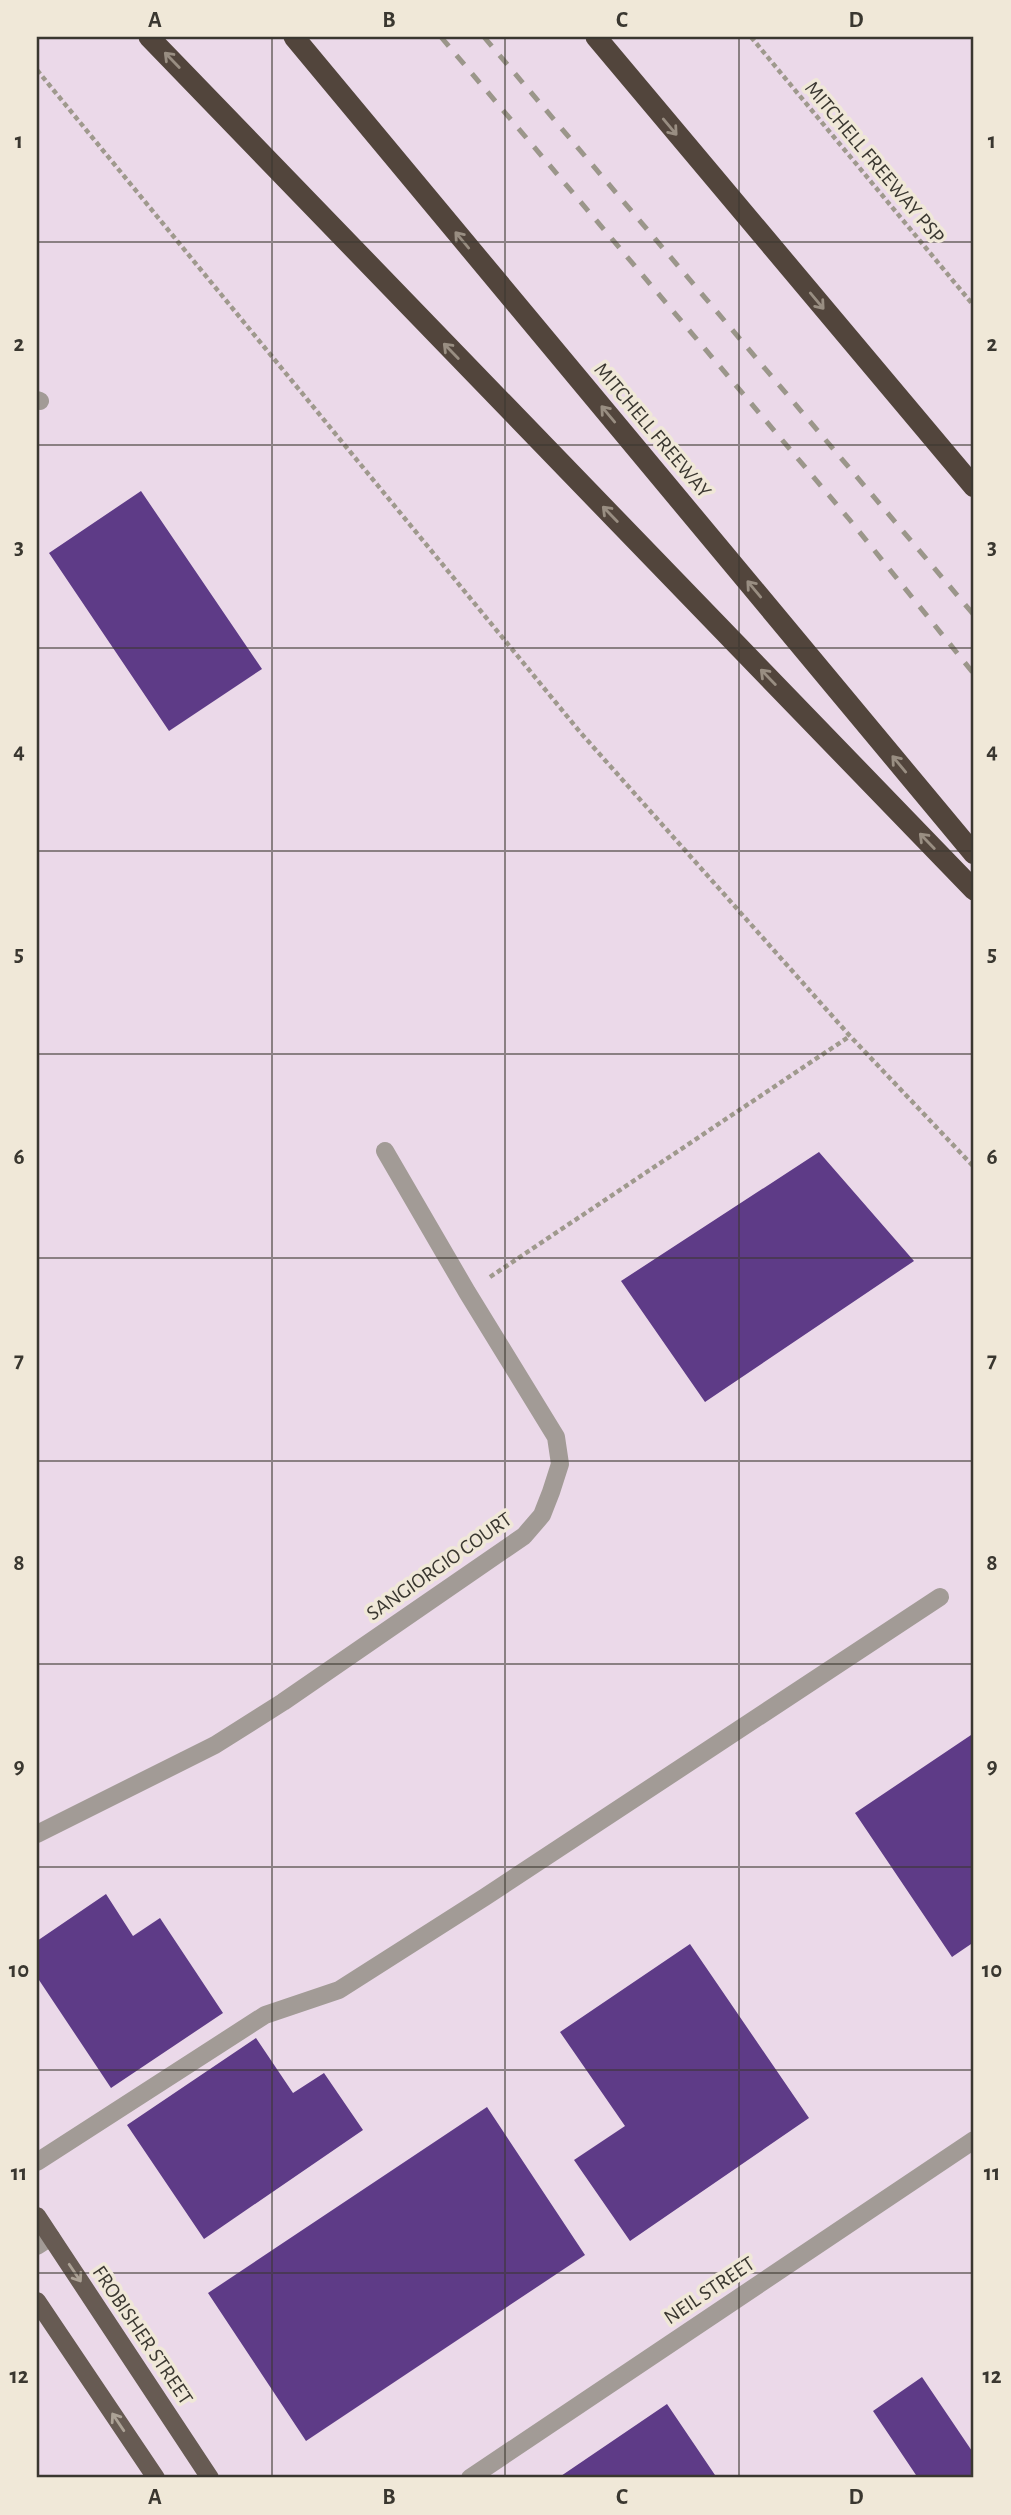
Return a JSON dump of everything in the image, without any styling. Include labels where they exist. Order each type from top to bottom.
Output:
[{"type":"highway","points":[[149,37],[974,890]]},
{"type":"highway","name":"MITCHELL FREEWAY","points":[[294,37],[974,854]]},
{"type":"highway","points":[[596,37],[974,487]]},
{"type":"highway","points":[[607,37],[648,101]]},
{"type":"main road","name":"FROBISHER STREET","points":[[37,2216],[44,2241],[211,2478]]},
{"type":"main road","points":[[37,2301],[156,2478]]},
{"type":"street","name":"SANGIORGIO COURT","points":[[37,1834],[137,1786],[238,1731],[284,1702],[524,1536],[542,1515],[559,1464],[556,1437],[467,1292],[386,1151]]},
{"type":"street","points":[[37,2162],[265,2015],[339,1990],[940,1597]]},
{"type":"street","name":"NEIL STREET","points":[[470,2478],[974,2140]]},
{"type":"path","name":"MITCHELL FREEWAY PSP","points":[[751,37],[974,306]]},
{"type":"path","points":[[37,70],[580,732],[850,1036],[974,1167]]},
{"type":"path","points":[[467,1292],[850,1036]]},
{"type":"shaded area","points":[[37,37],[974,37],[974,2478],[37,2478]]},
{"type":"building","points":[[141,491],[262,669],[169,731],[49,553]]},
{"type":"building","points":[[819,1152],[914,1261],[705,1402],[621,1281]]},
{"type":"building","points":[[974,1733],[974,1942],[952,1957],[855,1813]]},
{"type":"building","points":[[106,1894],[133,1936],[160,1918],[223,2013],[111,2088],[37,1977],[37,1941]]},
{"type":"building","points":[[690,1944],[809,2118],[630,2241],[574,2160],[625,2126],[560,2032]]},
{"type":"building","points":[[256,2038],[293,2093],[324,2073],[363,2130],[204,2239],[127,2125]]},
{"type":"building","points":[[487,2107],[585,2255],[306,2441],[208,2293]]},
{"type":"building","points":[[922,2377],[974,2454],[974,2478],[918,2478],[873,2411]]},
{"type":"building","points":[[667,2404],[717,2478],[558,2478]]},
{"type":"railway","points":[[441,37],[849,519],[974,674]]},
{"type":"railway","points":[[484,37],[974,615]]}]
